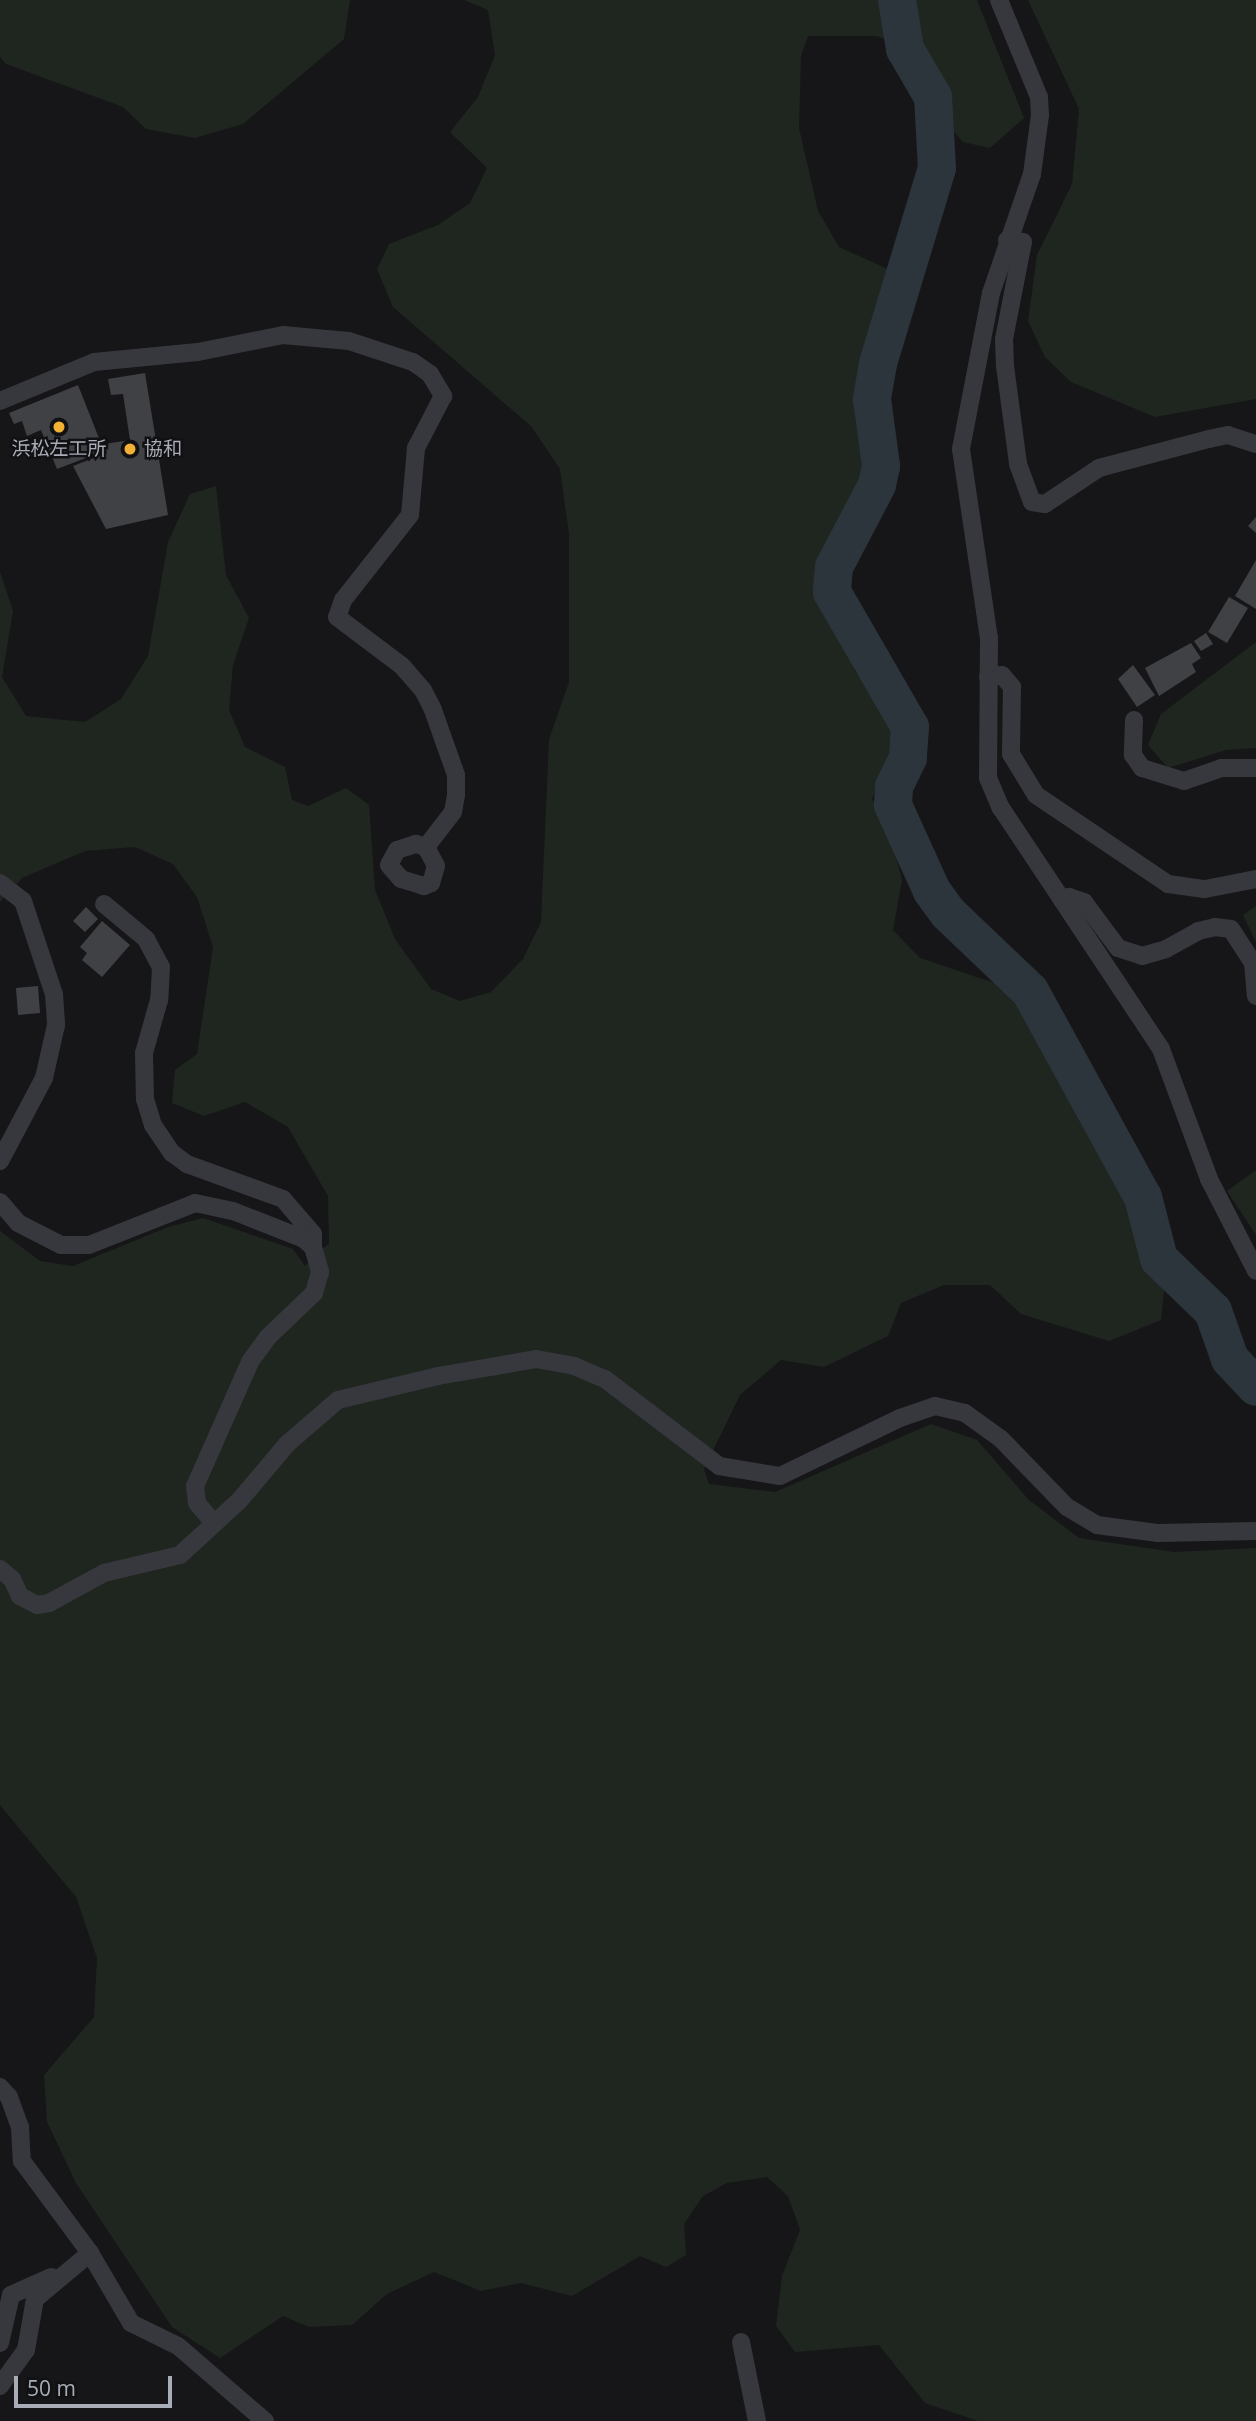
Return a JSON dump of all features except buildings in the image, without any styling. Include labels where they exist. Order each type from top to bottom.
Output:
[{"type":"street","points":[[999,0],[1039,97],[1040,115],[1032,174],[1007,240],[967,400],[961,449],[965,497],[985,598],[988,778],[1002,808],[1161,1049],[1209,1179],[1256,1271]]},
{"type":"street","points":[[1007,240],[1023,242],[1004,339],[1018,464],[1032,502],[1045,504],[1099,468],[1209,439],[1228,435],[1256,444]]},
{"type":"street","points":[[0,401],[94,362],[198,352],[283,335],[349,341],[414,362],[430,374],[443,396],[416,448],[410,515],[343,600],[338,617],[402,666],[423,690],[433,710],[456,775],[456,795],[453,812],[426,847]]},
{"type":"street","points":[[988,677],[1002,675],[1012,687],[1011,754],[1036,795],[1168,884],[1205,889],[1256,879]]},
{"type":"street","points":[[1134,720],[1133,755],[1142,768],[1184,781],[1221,768],[1256,768]]},
{"type":"street","points":[[0,883],[18,893],[27,912],[54,994],[56,1025],[44,1078],[0,1161]]},
{"type":"street","points":[[1062,900],[1084,902],[1118,948],[1142,956],[1166,949],[1198,931],[1231,929],[1253,963],[1256,996]]},
{"type":"street","points":[[104,904],[146,939],[161,967],[143,1080],[153,1125],[172,1153],[187,1164],[283,1199],[313,1234],[313,1247],[320,1272],[314,1293],[268,1337],[250,1362],[195,1486],[197,1503],[214,1523]]},
{"type":"street","points":[[0,1202],[18,1223],[61,1245],[89,1245],[195,1203],[233,1211],[304,1238],[313,1247]]},
{"type":"street","points":[[0,1569],[26,1602],[49,1603],[104,1573],[180,1555],[239,1501],[287,1444],[338,1400],[425,1378],[536,1359],[574,1366],[605,1379],[719,1466],[780,1476],[900,1418],[935,1406],[965,1413],[1001,1439],[1067,1507],[1097,1525],[1158,1533],[1256,1531]]},
{"type":"street","points":[[0,2087],[9,2096],[17,2119],[22,2161],[90,2253],[131,2323],[178,2346],[265,2421]]},
{"type":"street","points":[[0,2386],[26,2350],[35,2299],[66,2270],[90,2253]]},
{"type":"street","points":[[0,2343],[11,2295],[66,2270]]},
{"type":"street","points":[[741,2342],[757,2421]]},
{"type":"shaded area","points":[[0,0],[350,0],[344,39],[243,124],[195,138],[146,129],[123,107],[6,64],[0,57]]},
{"type":"shaded area","points":[[464,0],[977,0],[1024,118],[990,148],[963,142],[946,123],[935,82],[914,48],[876,36],[808,36],[801,56],[799,128],[818,211],[839,247],[894,272],[861,358],[856,404],[865,470],[822,561],[827,596],[854,669],[886,712],[895,746],[872,799],[890,833],[902,880],[893,930],[920,958],[1021,992],[1056,1073],[1135,1218],[1149,1264],[1164,1290],[1161,1320],[1109,1341],[1021,1314],[990,1285],[944,1285],[901,1303],[888,1336],[824,1367],[781,1360],[740,1395],[704,1469],[709,1484],[775,1492],[931,1424],[977,1440],[1029,1500],[1079,1538],[1174,1552],[1256,1548],[1256,2421],[978,2421],[925,2403],[879,2345],[795,2352],[776,2326],[782,2276],[800,2230],[788,2196],[767,2177],[727,2183],[703,2196],[684,2224],[686,2255],[666,2267],[640,2256],[572,2296],[521,2283],[481,2291],[434,2272],[387,2294],[352,2325],[309,2327],[283,2316],[220,2358],[172,2327],[76,2183],[47,2122],[44,2075],[94,2017],[97,1958],[76,1897],[0,1805],[0,1231],[40,1261],[73,1266],[168,1227],[203,1218],[293,1249],[305,1266],[329,1243],[328,1196],[288,1127],[245,1102],[204,1116],[172,1103],[175,1070],[197,1054],[213,947],[197,897],[173,864],[135,847],[85,851],[22,878],[0,902],[0,572],[13,611],[2,677],[26,716],[85,722],[121,699],[148,656],[168,542],[190,494],[216,486],[226,575],[249,618],[233,665],[229,710],[245,747],[285,767],[292,800],[308,806],[346,788],[369,805],[375,890],[395,939],[431,989],[460,1001],[491,992],[523,959],[541,922],[549,739],[569,682],[569,534],[560,469],[531,426],[393,307],[377,269],[389,244],[438,225],[470,203],[487,168],[450,132],[478,97],[495,55],[488,10]]},
{"type":"shaded area","points":[[1028,0],[1256,0],[1256,399],[1155,417],[1071,382],[1045,357],[1028,321],[1037,255],[1072,184],[1079,109]]},
{"type":"shaded area","points":[[1256,642],[1256,748],[1226,750],[1168,768],[1148,745],[1161,714]]},
{"type":"shaded area","points":[[1256,906],[1256,942],[1243,915]]},
{"type":"shaded area","points":[[1256,1170],[1256,1235],[1227,1191]]},
{"type":"waterway","points":[[897,0],[905,49],[933,97],[937,168],[878,364],[872,399],[881,466],[877,485],[834,567],[832,592],[910,727],[908,758],[894,787],[893,805],[932,891],[948,913],[1030,991],[1143,1197],[1159,1259],[1213,1311],[1230,1359],[1256,1387]]},
{"type":"place","name":"浜松左工所","points":[[59,427]]},
{"type":"place","name":"協和","points":[[130,449]]}]
